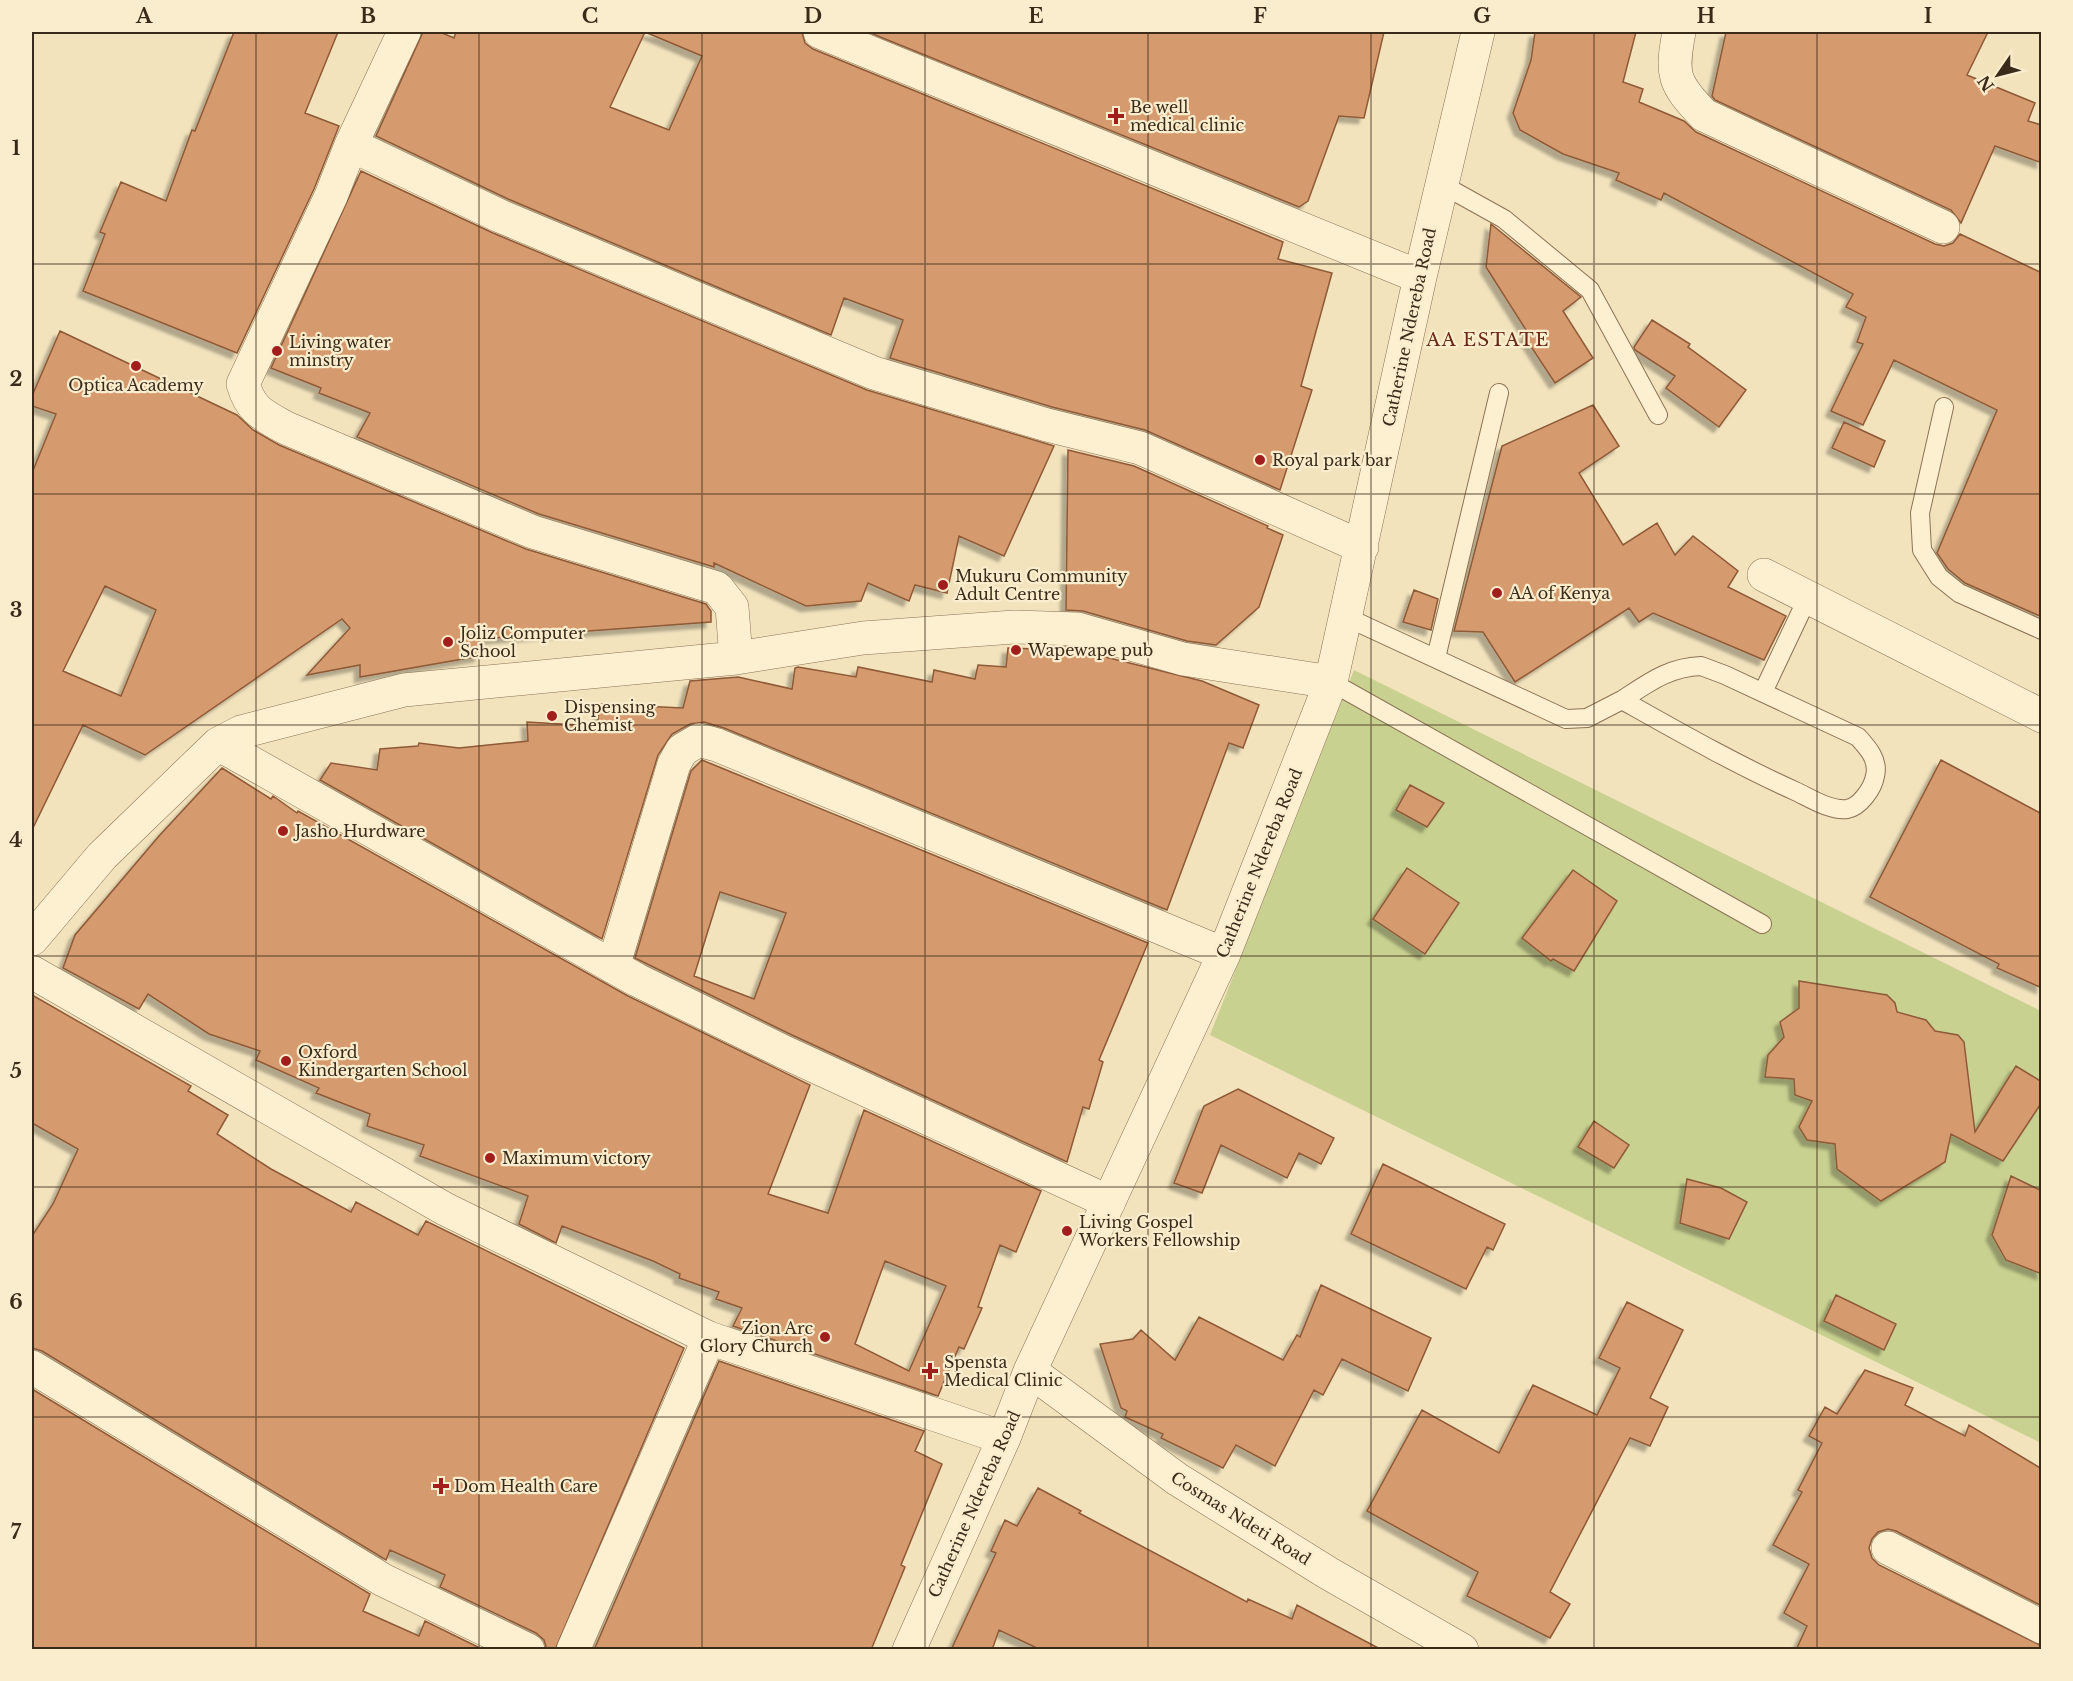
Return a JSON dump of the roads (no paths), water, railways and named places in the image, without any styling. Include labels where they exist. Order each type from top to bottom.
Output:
[{"type":"street","points":[[404,32],[351,145],[331,196],[243,384],[248,401],[258,411],[286,428],[533,532],[717,588],[732,607],[736,658]]},
{"type":"street","points":[[820,32],[1419,277]]},
{"type":"street","name":"Catherine Ndereba Road","points":[[909,1650],[1004,1438],[1030,1371],[1224,954],[1331,682],[1419,277],[1478,32]]},
{"type":"street","points":[[1679,32],[1673,65],[1682,93],[1704,115],[1943,226]]},
{"type":"street","points":[[351,145],[500,216],[874,374],[1047,425],[1140,448],[1362,547]]},
{"type":"street","points":[[1764,575],[2042,716]]},
{"type":"street","points":[[32,939],[102,856],[218,744],[241,732],[404,690],[736,658],[863,638],[1014,627],[1078,629],[1183,659],[1331,682]]},
{"type":"street","points":[[613,967],[674,764],[682,750],[699,740],[717,745],[1224,954]]},
{"type":"street","points":[[218,744],[613,967],[805,1062],[1109,1202]]},
{"type":"street","points":[[32,972],[445,1209],[709,1338],[1004,1438]]},
{"type":"street","points":[[573,1650],[709,1338]]},
{"type":"street","points":[[32,1367],[383,1580],[528,1650]]},
{"type":"street","name":"Cosmas Ndeti Road","points":[[1030,1371],[1177,1479],[1329,1573],[1462,1650]]},
{"type":"street","points":[[1888,1548],[2042,1627]]},
{"type":"lane","points":[[1441,184],[1504,219],[1590,290],[1658,415]]},
{"type":"lane","points":[[1436,658],[1499,393]]},
{"type":"lane","points":[[1944,407],[1920,513],[1922,550],[1938,577],[1959,593],[2042,630]]},
{"type":"lane","points":[[1763,692],[1808,597]]},
{"type":"lane","points":[[1346,617],[1566,719],[1587,718],[1622,700],[1666,672],[1680,667],[1701,666],[1858,736],[1870,750],[1877,768],[1874,783],[1862,800],[1847,809],[1829,806],[1727,760],[1622,700]]},
{"type":"lane","points":[[1331,682],[1762,924]]},
{"type":"place","name":"Be well medical clinic","points":[[1116,116]]},
{"type":"place","name":"Living water minstry","points":[[277,351]]},
{"type":"place","name":"Optica Academy","points":[[136,366]]},
{"type":"place","name":"Royal park bar","points":[[1260,460]]},
{"type":"place","name":"Mukuru Community Adult Centre","points":[[943,585]]},
{"type":"place","name":"AA of Kenya","points":[[1497,593]]},
{"type":"place","name":"Joliz Computer School","points":[[448,642]]},
{"type":"place","name":"Wapewape pub","points":[[1016,650]]},
{"type":"place","name":"Dispensing Chemist","points":[[552,716]]},
{"type":"place","name":"Jasho Hurdware","points":[[283,831]]},
{"type":"place","name":"Oxford Kindergarten School","points":[[286,1061]]},
{"type":"place","name":"Maximum victory","points":[[490,1158]]},
{"type":"place","name":"Living Gospel Workers Fellowship","points":[[1067,1231]]},
{"type":"place","name":"Zion Arc Glory Church","points":[[825,1337]]},
{"type":"place","name":"Spensta Medical Clinic","points":[[930,1371]]},
{"type":"place","name":"Dom Health Care","points":[[441,1486]]},
{"type":"district","name":"AA ESTATE","points":[[1488,340]]}]
